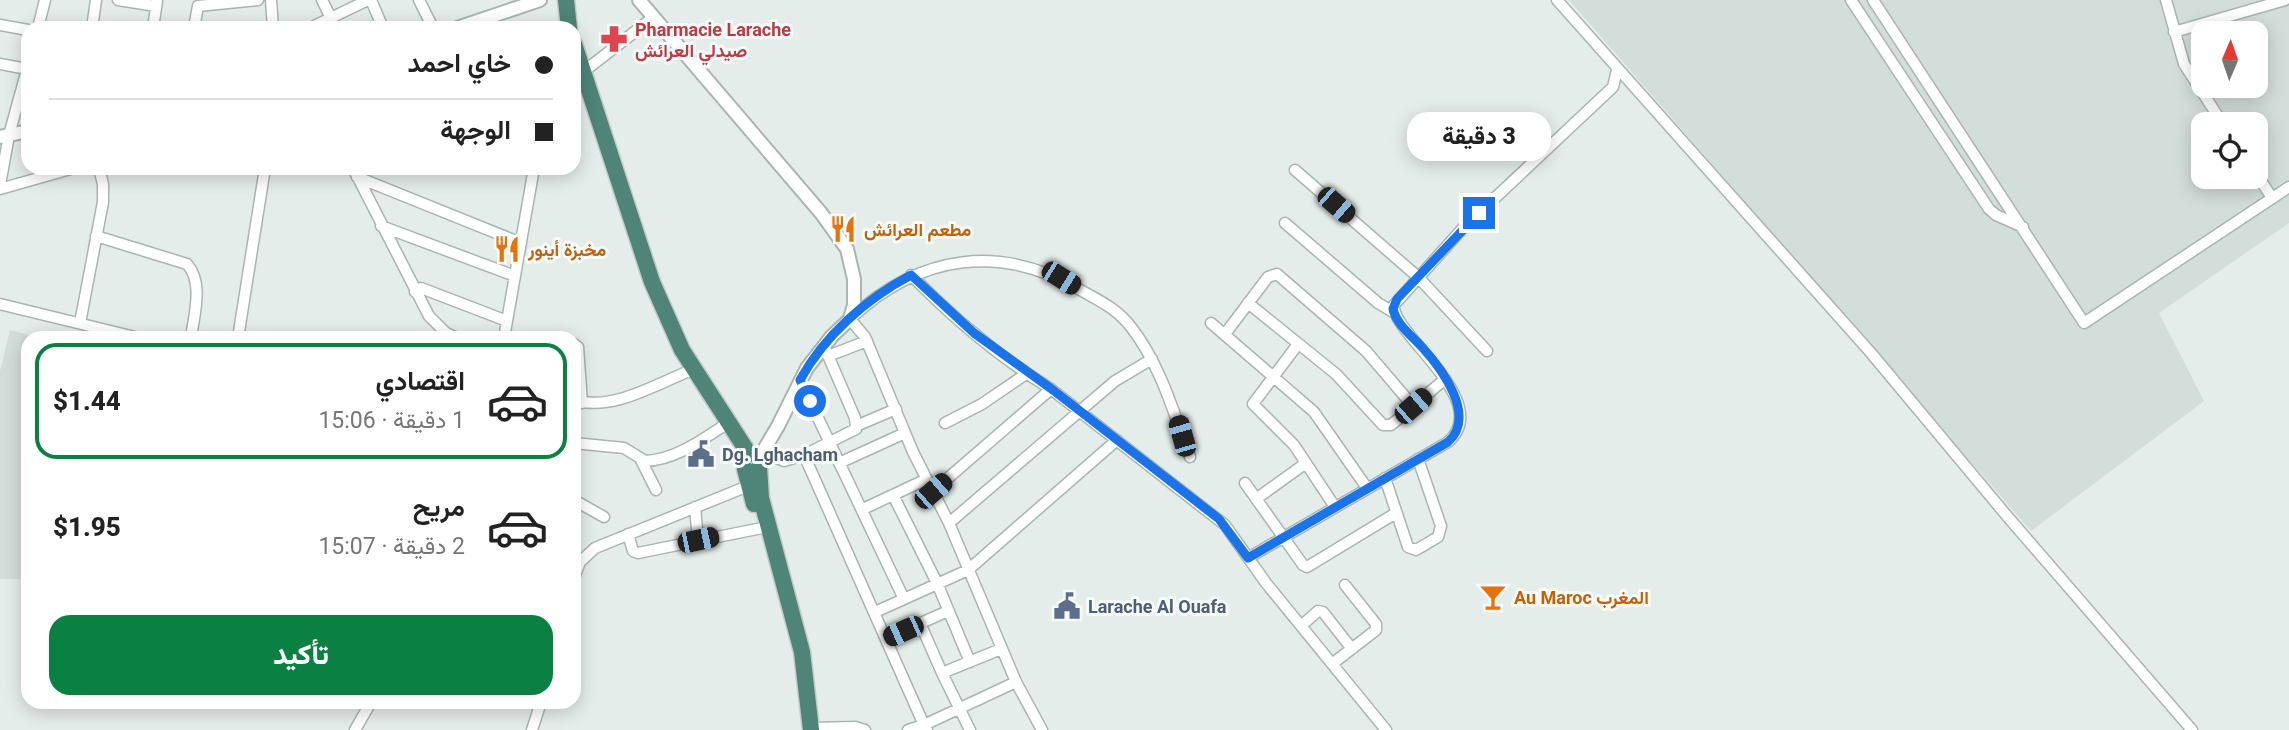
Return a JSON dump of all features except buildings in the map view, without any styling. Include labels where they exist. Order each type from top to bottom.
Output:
[{"type":"highway","points":[[581,66],[652,282],[682,350],[755,460],[761,498],[802,652],[808,729]]},
{"type":"highway","points":[[755,460],[748,486],[762,528],[795,654],[808,729]]},
{"type":"street","points":[[40,21],[45,0]]},
{"type":"street","points":[[93,21],[96,0]]},
{"type":"street","points":[[118,0],[157,3],[154,21]]},
{"type":"street","points":[[195,21],[198,3],[258,0]]},
{"type":"street","points":[[271,0],[273,21]]},
{"type":"street","points":[[322,0],[331,18]]},
{"type":"street","points":[[325,21],[369,0],[380,21]]},
{"type":"street","points":[[419,0],[430,21]]},
{"type":"street","points":[[478,21],[540,0]]},
{"type":"street","points":[[639,0],[845,244],[855,294],[850,319]]},
{"type":"street","points":[[1557,0],[1871,354],[2192,730]]},
{"type":"street","points":[[1851,0],[1989,209],[2023,227]]},
{"type":"street","points":[[1873,0],[2084,323],[2289,187]]},
{"type":"street","points":[[2165,0],[2184,64],[2215,112]]},
{"type":"street","points":[[2175,32],[2285,0]]},
{"type":"street","points":[[273,15],[277,21]]},
{"type":"street","points":[[583,72],[654,17]]},
{"type":"street","points":[[0,26],[21,29]]},
{"type":"street","points":[[0,64],[21,67]]},
{"type":"street","points":[[1393,312],[1395,302],[1463,228],[1613,87],[1617,70]]},
{"type":"street","points":[[21,89],[5,136],[0,187],[47,175]]},
{"type":"street","points":[[1295,170],[1418,277],[1487,351]]},
{"type":"street","points":[[80,323],[104,194],[100,175]]},
{"type":"street","points":[[239,331],[264,175]]},
{"type":"street","points":[[356,175],[415,292],[438,326],[446,331]]},
{"type":"street","points":[[360,175],[521,243]]},
{"type":"street","points":[[505,331],[533,175]]},
{"type":"street","points":[[2266,189],[2272,198]]},
{"type":"street","points":[[1248,558],[1448,442],[1460,426],[1460,412],[1445,379],[1393,312],[1377,303],[1285,223]]},
{"type":"street","points":[[380,226],[515,276]]},
{"type":"street","points":[[96,236],[190,267],[197,281],[192,331]]},
{"type":"street","points":[[896,409],[856,426],[853,431],[804,455],[784,461],[755,460],[800,380],[850,319],[877,295],[911,275],[969,261],[987,261],[1038,270],[1061,278],[1118,312],[1152,359],[1175,409],[1190,457]]},
{"type":"street","points":[[911,275],[974,333],[1219,519],[1301,626],[1386,730]]},
{"type":"street","points":[[1225,334],[1270,275],[1279,275],[1366,351],[1413,406]]},
{"type":"street","points":[[415,292],[421,288],[507,321]]},
{"type":"street","points":[[1248,303],[1336,374],[1383,425],[1391,425],[1445,379]]},
{"type":"street","points":[[0,304],[111,331]]},
{"type":"street","points":[[850,319],[867,341],[905,433],[1039,729]]},
{"type":"street","points":[[1211,323],[1314,412],[1367,488]]},
{"type":"street","points":[[826,351],[867,341]]},
{"type":"street","points":[[1298,344],[1254,400],[1253,407],[1286,435],[1335,507]]},
{"type":"street","points":[[826,351],[856,426]]},
{"type":"street","points":[[948,523],[1082,413],[1115,381],[1152,359]]},
{"type":"street","points":[[581,401],[597,404],[613,401],[694,369]]},
{"type":"street","points":[[945,423],[982,404],[1026,374]]},
{"type":"street","points":[[800,380],[904,599]]},
{"type":"street","points":[[933,491],[1051,389]]},
{"type":"street","points":[[641,460],[667,458],[728,423]]},
{"type":"street","points":[[839,463],[905,433]]},
{"type":"street","points":[[875,612],[968,570],[1117,440]]},
{"type":"street","points":[[581,443],[624,448],[641,460],[656,490]]},
{"type":"street","points":[[804,455],[926,727]]},
{"type":"street","points":[[1385,478],[1412,550],[1418,550],[1440,534],[1440,522],[1419,459]]},
{"type":"street","points":[[1256,499],[1306,463]]},
{"type":"street","points":[[863,509],[927,479]]},
{"type":"street","points":[[1245,483],[1307,567],[1396,513]]},
{"type":"street","points":[[581,561],[587,554],[628,534],[748,486]]},
{"type":"street","points":[[893,495],[937,583],[970,662]]},
{"type":"street","points":[[581,504],[604,517]]},
{"type":"street","points":[[695,507],[698,540]]},
{"type":"street","points":[[628,534],[633,551],[638,553],[762,528]]},
{"type":"street","points":[[1332,664],[1376,630],[1376,624],[1345,585]]},
{"type":"street","points":[[887,638],[948,611]]},
{"type":"street","points":[[1301,626],[1318,611],[1323,612],[1352,649]]},
{"type":"street","points":[[919,623],[970,730]]},
{"type":"street","points":[[942,673],[1002,649]]},
{"type":"street","points":[[908,730],[926,727],[1016,682]]},
{"type":"street","points":[[355,730],[367,709]]},
{"type":"street","points":[[532,730],[539,709]]},
{"type":"street","points":[[808,729],[855,727],[865,730]]},
{"type":"shaded area","points":[[1569,0],[2289,0],[2289,223],[2159,313],[2204,401],[2031,531]]},
{"type":"shaded area","points":[[10,330],[21,333],[21,579],[0,579],[0,371]]},
{"type":"place","name":"Pharmacie Larache صيدلي العرائش","points":[[614,39]]},
{"type":"place","name":"مطعم العرائش","points":[[843,229]]},
{"type":"place","name":"مخبزة أينور","points":[[507,249]]},
{"type":"place","name":"Dg. Lghacham","points":[[701,454]]},
{"type":"place","name":"Au Maroc المغرب","points":[[1493,597]]},
{"type":"place","name":"Larache Al Ouafa","points":[[1067,606]]},
{"type":"route","points":[[810,401],[800,380],[819,351],[877,295],[911,275],[974,333],[1026,374],[1053,390],[1219,519],[1248,558],[1448,442],[1455,435],[1460,426],[1460,417],[1449,387],[1424,349],[1396,318],[1393,309],[1397,299],[1479,213]]}]
